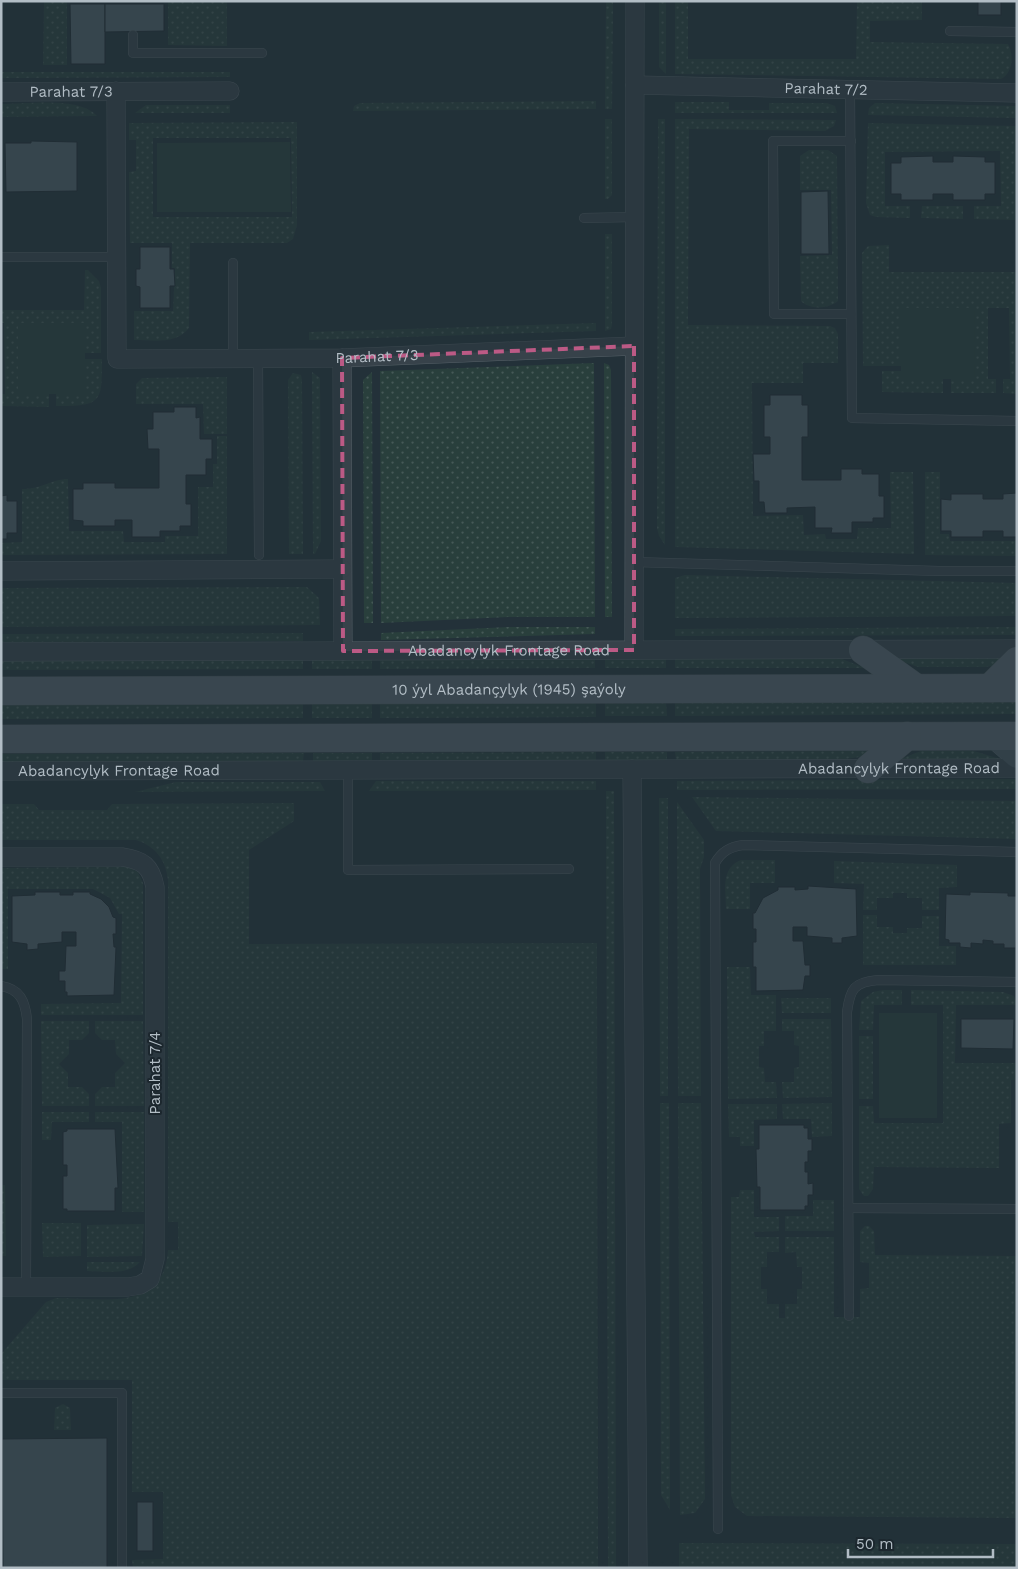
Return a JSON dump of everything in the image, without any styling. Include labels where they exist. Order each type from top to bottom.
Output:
[{"type":"main road","points":[[863,650],[916,688]]},
{"type":"main road","points":[[990,688],[1017,660]]},
{"type":"main road","name":"10 ýyl Abadançylyk (1945) şaýoly","points":[[1,691],[1017,688]]},
{"type":"main road","points":[[868,768],[907,736]]},
{"type":"main road","points":[[1,739],[1006,736],[1017,756]]},
{"type":"street","points":[[634,650],[635,1]]},
{"type":"street","name":"Parahat 7/2","points":[[635,85],[1017,93]]},
{"type":"street","points":[[116,91],[117,257]]},
{"type":"street","name":"Parahat 7/3","points":[[1,92],[230,91]]},
{"type":"street","name":"Parahat 7/3","points":[[117,257],[117,359],[342,358],[634,346]]},
{"type":"street","points":[[342,358],[343,651]]},
{"type":"street","points":[[1,571],[342,569]]},
{"type":"street","name":"Abadancylyk Frontage Road","points":[[1,652],[1017,649]]},
{"type":"street","name":"Abadancylyk Frontage Road","points":[[1,771],[1017,768]]},
{"type":"street","points":[[632,769],[638,1568]]},
{"type":"street","name":"Parahat 7/4","points":[[1,857],[136,859],[147,864],[155,887],[154,1269],[150,1279],[140,1285],[128,1287],[1,1287]]},
{"type":"lane","points":[[950,31],[1017,32]]},
{"type":"lane","points":[[133,35],[133,53],[262,53]]},
{"type":"lane","points":[[850,90],[852,418],[1017,421]]},
{"type":"lane","points":[[851,141],[774,141],[774,314],[851,314]]},
{"type":"lane","points":[[584,218],[635,217]]},
{"type":"lane","points":[[1,257],[117,257]]},
{"type":"lane","points":[[233,263],[234,359]]},
{"type":"lane","points":[[258,358],[259,555]]},
{"type":"lane","points":[[634,562],[939,571],[1017,571]]},
{"type":"lane","points":[[348,770],[348,870],[569,869]]},
{"type":"lane","points":[[718,1529],[715,863],[720,854],[731,847],[743,845],[1017,852]]},
{"type":"lane","points":[[849,1316],[847,1012],[848,999],[854,987],[864,981],[878,980],[1017,982]]},
{"type":"lane","points":[[1,986],[11,988],[21,996],[27,1018],[26,1287]]},
{"type":"lane","points":[[848,1208],[1017,1209]]},
{"type":"lane","points":[[1,1393],[122,1393],[122,1568]]},
{"type":"highlighted area","points":[[634,346],[634,650],[343,651],[342,358]]},
{"type":"green space","points":[[1,1],[67,1],[67,65],[43,65],[44,2]]},
{"type":"green space","points":[[168,1],[227,1],[227,46],[168,45]]},
{"type":"green space","points":[[606,1],[613,1],[612,109],[605,109]]},
{"type":"green space","points":[[659,1],[666,1],[666,74],[659,67]]},
{"type":"green space","points":[[675,1],[688,1],[688,59],[856,59],[857,1],[922,1],[922,20],[870,21],[870,42],[1008,44],[1012,58],[1008,73],[1001,79],[675,74]]},
{"type":"green space","points":[[1,72],[230,72],[230,77],[1,78]]},
{"type":"green space","points":[[596,101],[596,109],[353,111],[354,106],[360,103]]},
{"type":"green space","points":[[675,102],[729,102],[729,110],[769,110],[769,103],[827,103],[835,106],[837,113],[675,113]]},
{"type":"green space","points":[[66,103],[89,110],[97,116],[1,117],[1,104]]},
{"type":"green space","points":[[875,103],[1017,106],[1017,118],[868,115],[869,108]]},
{"type":"green space","points":[[146,105],[230,105],[230,113],[135,113]]},
{"type":"green space","points":[[605,119],[612,119],[612,195],[608,199],[605,199]]},
{"type":"green space","points":[[658,119],[665,119],[665,545],[659,536],[657,528]]},
{"type":"green space","points":[[675,119],[836,120],[834,126],[825,131],[689,129],[688,325],[830,326],[835,328],[838,334],[838,363],[803,363],[803,383],[752,383],[753,516],[803,515],[804,535],[825,534],[826,539],[857,539],[858,528],[891,528],[890,472],[913,472],[914,554],[675,547]]},
{"type":"green space","points":[[297,122],[297,225],[293,239],[287,243],[190,243],[189,328],[178,337],[171,339],[156,341],[134,340],[134,311],[173,311],[175,268],[172,268],[172,243],[130,243],[129,172],[136,171],[136,140],[129,140],[129,123]],"holes":[[[153,138],[291,138],[292,217],[153,217]]]},
{"type":"green space","points":[[868,123],[1017,126],[1017,220],[974,219],[974,206],[1001,206],[1000,151],[885,152],[885,206],[910,206],[910,218],[876,217],[870,215],[866,203]]},
{"type":"green space","points":[[290,142],[291,212],[157,212],[157,143]]},
{"type":"green space","points":[[809,150],[828,150],[837,156],[838,301],[824,307],[809,306],[801,301],[800,256],[832,255],[831,190],[800,190],[800,156]]},
{"type":"green space","points":[[922,206],[963,206],[963,219],[921,218]]},
{"type":"green space","points":[[605,234],[612,234],[612,325],[611,329],[605,331]]},
{"type":"green space","points":[[889,245],[889,272],[1017,272],[1017,394],[1003,393],[1003,379],[1010,379],[1009,308],[988,308],[988,379],[996,379],[996,393],[951,393],[951,379],[975,379],[901,308],[901,366],[863,366],[862,253],[868,246]]},
{"type":"green space","points":[[85,270],[88,270],[99,281],[101,288],[101,353],[85,353],[85,323],[18,394],[49,394],[49,407],[1,406],[1,394],[5,394],[4,323],[1,323],[1,310],[84,310]]},
{"type":"green space","points":[[901,308],[974,308],[975,379],[901,379]]},
{"type":"green space","points":[[18,323],[85,323],[85,394],[18,394]]},
{"type":"green space","points":[[596,323],[596,331],[309,340],[309,332]]},
{"type":"green space","points":[[85,359],[102,359],[100,393],[91,403],[56,406],[56,394],[85,394]]},
{"type":"green space","points":[[594,363],[595,617],[508,617],[381,623],[380,371]]},
{"type":"green space","points":[[604,363],[609,365],[611,370],[612,617],[605,617]]},
{"type":"green space","points":[[882,371],[901,371],[901,379],[943,379],[943,393],[882,392]]},
{"type":"green space","points":[[312,372],[320,378],[321,541],[315,554],[313,554]]},
{"type":"green space","points":[[372,372],[373,623],[364,623],[363,380]]},
{"type":"green space","points":[[293,373],[301,375],[302,380],[303,554],[289,554],[288,380]]},
{"type":"green space","points":[[227,377],[227,434],[204,434],[203,404],[136,404],[136,384],[142,378]]},
{"type":"green space","points":[[217,436],[227,436],[227,554],[1,555],[1,543],[22,542],[22,489],[29,489],[62,479],[68,479],[69,531],[123,531],[124,542],[165,542],[165,536],[198,536],[198,487],[213,487],[213,464],[217,464]]},
{"type":"green space","points":[[925,472],[940,472],[940,534],[949,534],[950,541],[1017,541],[1017,556],[925,555]]},
{"type":"green space","points":[[685,575],[1017,583],[1017,616],[675,618],[675,578]]},
{"type":"green space","points":[[307,587],[319,598],[320,625],[1,627],[1,588]]},
{"type":"green space","points":[[509,627],[595,627],[595,634],[381,640],[381,633]]},
{"type":"green space","points":[[1017,627],[1017,635],[675,636],[675,629]]},
{"type":"green space","points":[[303,633],[303,641],[1,642],[1,634]]},
{"type":"green space","points":[[1003,658],[994,666],[984,667],[918,667],[895,659]]},
{"type":"green space","points":[[595,659],[595,668],[380,669],[380,660]]},
{"type":"green space","points":[[666,659],[666,668],[605,668],[605,660]]},
{"type":"green space","points":[[675,659],[842,659],[865,668],[675,668]]},
{"type":"green space","points":[[303,660],[303,669],[1,670],[1,661]]},
{"type":"green space","points":[[312,660],[372,660],[372,669],[312,669]]},
{"type":"green space","points":[[675,700],[1017,701],[1017,714],[675,716]]},
{"type":"green space","points":[[596,701],[596,717],[380,718],[380,702]]},
{"type":"green space","points":[[605,701],[666,701],[667,716],[605,716]]},
{"type":"green space","points":[[303,702],[303,718],[1,719],[1,704]]},
{"type":"green space","points":[[312,702],[372,702],[372,718],[312,718]]},
{"type":"green space","points":[[872,751],[860,757],[845,759],[676,760],[675,752]]},
{"type":"green space","points":[[921,751],[974,751],[1000,759],[900,759]]},
{"type":"green space","points":[[596,752],[596,760],[380,760],[380,753]]},
{"type":"green space","points":[[605,752],[667,752],[667,760],[605,760]]},
{"type":"green space","points":[[304,753],[303,761],[1,762],[1,754]]},
{"type":"green space","points":[[313,753],[372,753],[372,760],[313,761]]},
{"type":"green space","points":[[1017,779],[1017,789],[677,790],[677,781]]},
{"type":"green space","points":[[376,781],[596,781],[596,790],[369,791]]},
{"type":"green space","points":[[176,782],[320,782],[325,791],[135,792]]},
{"type":"green space","points":[[606,791],[614,791],[616,1568],[608,1568]]},
{"type":"green space","points":[[692,797],[1017,801],[1017,839],[716,831]]},
{"type":"green space","points":[[659,798],[668,798],[668,1096],[660,1096]]},
{"type":"green space","points":[[677,802],[704,840],[704,857],[700,869],[701,1096],[678,1096]]},
{"type":"green space","points":[[294,803],[294,821],[249,850],[249,944],[597,943],[598,1568],[133,1568],[132,1560],[163,1559],[163,1492],[132,1492],[132,1380],[1,1380],[1,1354],[46,1302],[56,1298],[128,1298],[143,1293],[155,1284],[164,1270],[168,1250],[178,1250],[178,1222],[168,1222],[168,880],[165,866],[154,850],[136,840],[1,840],[1,804],[34,804],[39,810],[107,810],[112,804]]},
{"type":"green space","points":[[741,860],[775,860],[775,883],[750,883],[750,909],[726,909],[725,888],[727,874],[734,864]]},
{"type":"green space","points":[[834,861],[957,865],[957,887],[939,888],[939,910],[922,910],[922,898],[907,898],[907,893],[893,893],[893,898],[877,898],[877,910],[863,910],[864,884],[834,883]]},
{"type":"green space","points":[[128,867],[138,872],[143,883],[143,1015],[41,1015],[41,1004],[121,1003],[122,914],[119,914],[110,898],[93,889],[8,889],[8,969],[1,969],[1,868]]},
{"type":"green space","points":[[863,915],[877,915],[877,927],[893,927],[893,933],[907,933],[907,928],[922,928],[922,916],[939,916],[939,946],[956,946],[956,965],[863,965]]},
{"type":"green space","points":[[727,967],[750,967],[751,995],[776,995],[776,1031],[764,1031],[764,1046],[759,1046],[759,1067],[764,1068],[765,1082],[776,1082],[777,1098],[728,1099]]},
{"type":"green space","points":[[902,990],[902,1005],[874,1005],[873,1030],[859,1030],[861,1001],[873,992]]},
{"type":"green space","points":[[911,990],[1003,992],[1014,996],[1017,1005],[956,1005],[955,1063],[1017,1063],[1017,1080],[1011,1080],[1011,1123],[999,1124],[999,1168],[874,1167],[873,1189],[868,1196],[864,1196],[859,1189],[859,1106],[873,1106],[874,1123],[943,1123],[943,1005],[911,1005]]},
{"type":"green space","points":[[781,998],[831,998],[831,1013],[782,1013]]},
{"type":"green space","points":[[879,1013],[937,1013],[937,1118],[879,1118]]},
{"type":"green space","points":[[782,1019],[831,1019],[832,1097],[783,1098],[782,1082],[794,1082],[794,1068],[799,1067],[799,1046],[794,1045],[794,1031],[782,1031]]},
{"type":"green space","points":[[41,1021],[89,1021],[89,1033],[82,1040],[69,1040],[69,1054],[59,1064],[68,1073],[68,1087],[82,1087],[89,1094],[89,1106],[42,1106]]},
{"type":"green space","points":[[95,1021],[143,1021],[144,1106],[95,1106],[95,1094],[102,1087],[115,1087],[115,1073],[125,1063],[116,1054],[115,1040],[102,1040],[95,1033]]},
{"type":"green space","points":[[859,1036],[873,1036],[873,1099],[859,1099]]},
{"type":"green space","points":[[660,1103],[669,1103],[670,1510],[661,1495]]},
{"type":"green space","points":[[678,1103],[701,1103],[705,1499],[695,1513],[680,1515]]},
{"type":"green space","points":[[832,1103],[832,1136],[812,1137],[811,1119],[783,1119],[782,1104]]},
{"type":"green space","points":[[728,1104],[777,1104],[777,1119],[754,1120],[754,1146],[740,1146],[740,1137],[729,1137]]},
{"type":"green space","points":[[42,1112],[89,1112],[89,1122],[52,1122],[51,1140],[42,1140]]},
{"type":"green space","points":[[95,1112],[144,1112],[144,1212],[122,1212],[122,1122],[95,1122]]},
{"type":"green space","points":[[1,1185],[5,1185],[6,1256],[1,1256]]},
{"type":"green space","points":[[740,1190],[754,1190],[754,1217],[779,1217],[779,1231],[754,1232],[755,1237],[779,1237],[779,1252],[767,1252],[767,1267],[761,1267],[761,1289],[767,1289],[767,1304],[779,1304],[779,1318],[785,1318],[785,1304],[797,1304],[797,1289],[802,1289],[802,1267],[797,1267],[796,1252],[785,1253],[785,1237],[834,1237],[834,1317],[860,1317],[860,1289],[869,1288],[869,1263],[860,1262],[860,1231],[865,1226],[869,1226],[874,1231],[875,1255],[1017,1256],[1017,1518],[747,1516],[735,1507],[731,1495],[731,1197],[739,1197]]},
{"type":"green space","points":[[813,1200],[834,1200],[834,1231],[785,1231],[785,1216],[813,1216]]},
{"type":"green space","points":[[42,1223],[81,1223],[81,1256],[43,1257]]},
{"type":"green space","points":[[144,1224],[142,1256],[87,1257],[87,1225]]},
{"type":"green space","points":[[87,1262],[140,1262],[129,1269],[108,1272],[87,1271]]},
{"type":"green space","points":[[63,1404],[70,1408],[71,1430],[54,1430],[55,1408]]},
{"type":"green space","points":[[679,1543],[1017,1544],[1017,1568],[679,1568]]},
{"type":"building","points":[[978,1],[1001,1],[1001,15],[978,15]]},
{"type":"building","points":[[70,4],[105,4],[105,64],[71,64]]},
{"type":"building","points":[[105,4],[164,4],[164,31],[105,32]]},
{"type":"building","points":[[31,141],[77,142],[77,191],[6,192],[5,143],[31,143]]},
{"type":"building","points":[[933,156],[933,162],[953,162],[953,156],[985,157],[985,162],[995,162],[995,194],[985,194],[985,200],[953,200],[953,194],[933,194],[933,200],[901,200],[901,194],[891,194],[891,163],[901,163],[901,157]]},
{"type":"building","points":[[828,191],[829,254],[801,254],[801,192]]},
{"type":"building","points":[[140,247],[170,247],[170,269],[174,269],[175,286],[170,286],[170,308],[140,308],[140,287],[136,286],[136,269],[140,269]]},
{"type":"building","points":[[770,395],[802,395],[802,405],[808,405],[808,437],[802,437],[802,480],[841,480],[841,469],[862,469],[862,474],[879,474],[879,496],[884,496],[884,518],[873,518],[873,522],[852,522],[852,533],[831,533],[832,528],[815,528],[815,507],[787,508],[787,513],[765,513],[764,502],[759,502],[759,481],[754,481],[753,454],[770,454],[770,437],[764,437],[764,405],[770,405]]},
{"type":"building","points":[[174,407],[196,407],[196,418],[200,417],[200,439],[212,439],[212,459],[206,459],[206,475],[186,475],[186,504],[191,504],[191,526],[180,526],[180,531],[160,531],[160,537],[132,537],[132,520],[115,520],[115,526],[83,526],[83,521],[73,520],[73,489],[83,489],[83,483],[115,483],[115,488],[159,488],[159,449],[148,449],[147,429],[153,429],[153,412],[174,412]]},
{"type":"building","points":[[1017,493],[1017,537],[1003,537],[1003,531],[983,531],[983,537],[951,537],[951,531],[941,531],[941,499],[951,500],[951,494],[983,494],[983,499],[1003,499],[1003,494]]},
{"type":"building","points":[[7,495],[7,501],[17,501],[17,533],[7,533],[7,539],[1,539],[1,496]]},
{"type":"building","points":[[808,886],[856,889],[857,936],[842,938],[842,943],[832,943],[832,938],[807,936],[807,927],[793,927],[793,941],[803,941],[805,965],[810,965],[810,976],[805,976],[803,990],[756,991],[756,967],[753,967],[753,942],[756,942],[756,929],[753,929],[753,913],[755,913],[763,898],[778,890],[778,887],[795,887],[795,890],[808,889]]},
{"type":"building","points":[[35,892],[60,892],[60,895],[73,895],[73,892],[90,892],[90,894],[101,899],[109,907],[113,917],[116,918],[116,934],[113,934],[114,947],[116,947],[114,995],[67,996],[65,981],[59,981],[59,971],[65,971],[66,946],[76,946],[76,932],[62,932],[62,942],[38,944],[38,949],[27,950],[27,944],[12,942],[12,896],[35,895]]},
{"type":"building","points":[[970,892],[1008,893],[1008,896],[1017,896],[1016,948],[1004,948],[1004,944],[993,944],[993,941],[983,940],[983,944],[971,943],[971,948],[960,947],[960,943],[949,943],[949,940],[945,939],[946,894],[970,895]]},
{"type":"building","points":[[961,1019],[1014,1019],[1013,1049],[961,1048]]},
{"type":"building","points":[[759,1125],[804,1125],[804,1128],[808,1128],[808,1139],[812,1139],[812,1151],[808,1151],[808,1162],[805,1162],[805,1172],[808,1172],[808,1184],[813,1183],[813,1195],[808,1195],[808,1206],[805,1206],[805,1210],[760,1210],[760,1187],[757,1187],[756,1149],[759,1149]]},
{"type":"building","points":[[67,1129],[115,1129],[118,1188],[115,1188],[115,1211],[67,1211],[67,1209],[63,1209],[63,1176],[67,1176],[67,1165],[63,1165],[63,1132],[67,1131]]},
{"type":"building","points":[[107,1438],[107,1568],[3,1568],[2,1439]]},
{"type":"building","points":[[137,1502],[153,1502],[153,1551],[137,1551]]}]
